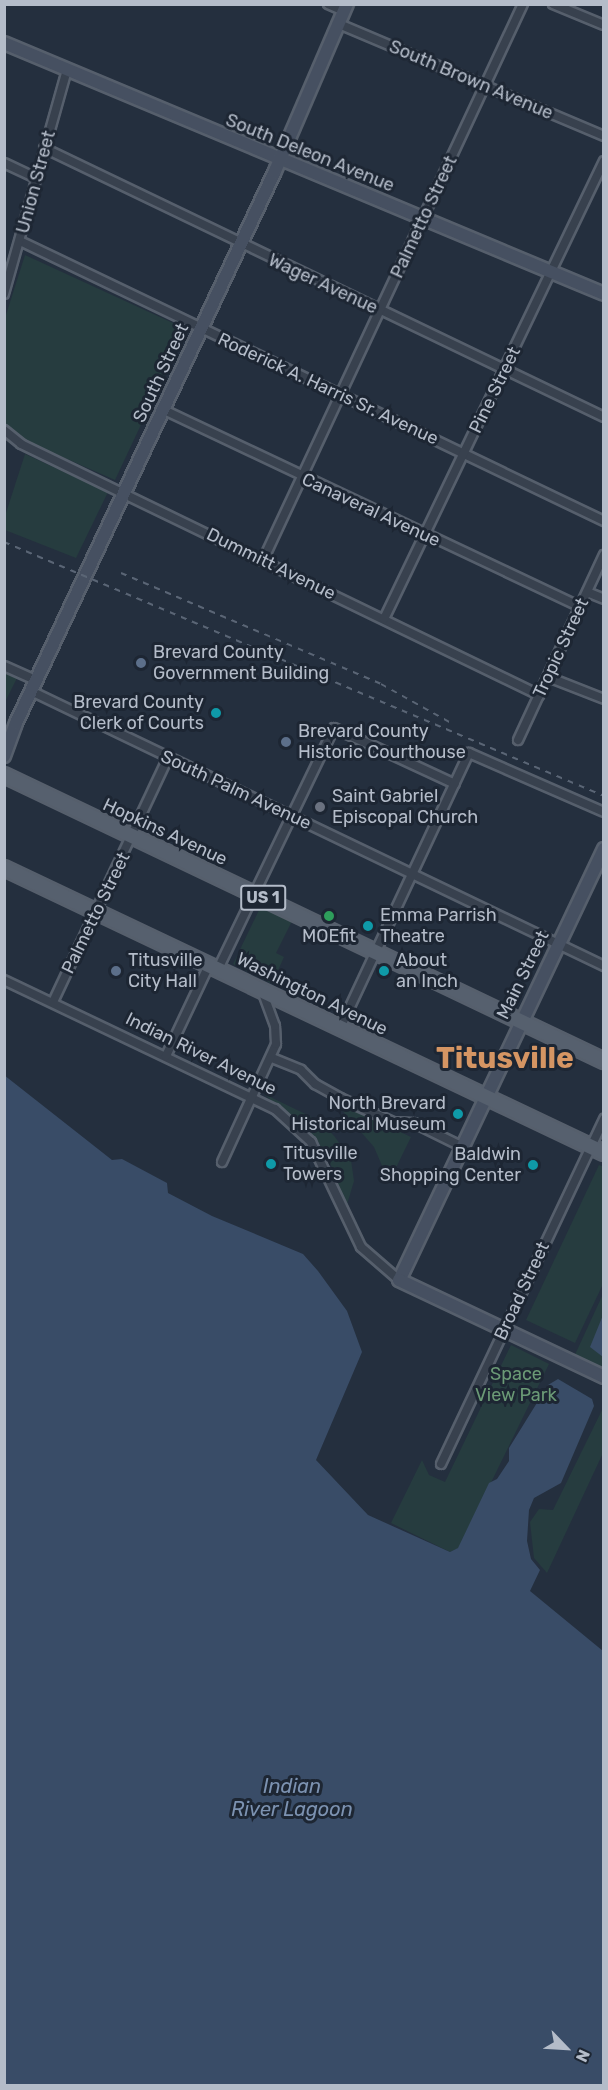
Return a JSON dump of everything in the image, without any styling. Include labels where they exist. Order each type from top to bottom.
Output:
[{"type":"main road","name":"Hopkins Avenue","points":[[4,776],[603,1061]]},
{"type":"main road","name":"Washington Avenue","points":[[4,868],[603,1153]]},
{"type":"street","name":"South Brown Avenue","points":[[328,4],[485,88],[603,136]]},
{"type":"street","name":"Palmetto Street","points":[[262,560],[523,4]]},
{"type":"street","points":[[554,4],[603,25]]},
{"type":"street","name":"South Street","points":[[4,756],[16,723],[241,245],[343,13]]},
{"type":"street","name":"South Deleon Avenue","points":[[4,43],[279,161],[423,218],[603,294]]},
{"type":"street","name":"Union Street","points":[[4,294],[8,266],[20,241],[67,70]]},
{"type":"street","name":"Wager Avenue","points":[[44,148],[241,245],[603,417]]},
{"type":"street","name":"Pine Street","points":[[384,619],[603,161]]},
{"type":"street","points":[[4,164],[36,178]]},
{"type":"street","name":"Roderick A. Harris Sr. Avenue","points":[[20,241],[201,330],[341,394],[603,521]]},
{"type":"street","name":"Canaveral Avenue","points":[[164,410],[301,477],[580,607]]},
{"type":"street","name":"Dummitt Avenue","points":[[4,430],[21,444],[539,695]]},
{"type":"street","name":"Tropic Street","points":[[518,740],[603,555]]},
{"type":"street","points":[[587,592],[603,599]]},
{"type":"street","name":"South Palm Avenue","points":[[4,666],[34,686],[168,758],[603,966]]},
{"type":"street","points":[[548,677],[603,699]]},
{"type":"street","points":[[4,737],[16,723]]},
{"type":"street","points":[[166,1056],[254,894],[334,728],[455,784]]},
{"type":"street","points":[[340,1028],[470,753],[603,812]]},
{"type":"street","name":"Palmetto Street","points":[[53,1002],[168,758]]},
{"type":"street","name":"Main Street","points":[[399,1280],[558,944],[600,868],[603,849]]},
{"type":"street","name":"Indian River Avenue","points":[[4,980],[254,1097],[296,1126],[311,1142],[361,1247],[399,1280],[603,1377]]},
{"type":"street","points":[[222,1162],[272,1058],[276,1032],[261,990]]},
{"type":"street","points":[[272,1058],[301,1070],[315,1084],[340,1098],[393,1122],[414,1123],[462,1146]]},
{"type":"street","name":"Broad Street","points":[[441,1464],[603,1119]]},
{"type":"green space","points":[[25,255],[186,329],[115,480],[28,442],[5,423],[5,318]]},
{"type":"green space","points":[[25,454],[108,492],[76,558],[5,530],[5,516]]},
{"type":"green space","points":[[5,672],[17,678],[5,702]]},
{"type":"green space","points":[[261,906],[292,921],[276,953],[284,957],[272,984],[233,964]]},
{"type":"green space","points":[[264,1094],[320,1121],[335,1137],[351,1160],[354,1181],[346,1208],[334,1171],[318,1142]]},
{"type":"green space","points":[[341,1104],[411,1137],[389,1182],[380,1181],[383,1168],[374,1147],[339,1107]]},
{"type":"green space","points":[[599,1165],[604,1167],[603,1284],[575,1343],[526,1320]]},
{"type":"green space","name":"Space View Park","points":[[603,1294],[603,1373],[573,1359]]},
{"type":"green space","name":"Space View Park","points":[[511,1345],[549,1364],[459,1548],[450,1552],[391,1523],[422,1460],[429,1475],[445,1482]]},
{"type":"green space","name":"Space View Park","points":[[603,1408],[603,1453],[547,1573],[534,1558],[530,1522],[539,1509],[553,1510]]},
{"type":"water","name":"Indian River Lagoon","points":[[4,1075],[112,1160],[122,1159],[167,1183],[168,1193],[212,1216],[303,1254],[318,1271],[347,1311],[362,1352],[316,1460],[368,1515],[450,1552],[458,1548],[489,1483],[497,1479],[509,1461],[509,1448],[548,1385],[558,1379],[592,1399],[594,1406],[561,1483],[534,1498],[529,1510],[527,1541],[531,1559],[540,1570],[530,1591],[603,1651],[603,2085],[5,2085]]},
{"type":"water","points":[[603,1315],[604,1357],[590,1347]]},
{"type":"railway","points":[[4,542],[604,796]]},
{"type":"railway","points":[[121,573],[381,684],[451,723]]},
{"type":"place","name":"Brevard County Government Building","points":[[141,663]]},
{"type":"place","name":"Brevard County Clerk of Courts","points":[[216,713]]},
{"type":"place","name":"Brevard County Historic Courthouse","points":[[286,742]]},
{"type":"place","name":"Saint Gabriel Episcopal Church","points":[[320,807]]},
{"type":"place","name":"MOEfit","points":[[329,916]]},
{"type":"place","name":"Emma Parrish Theatre","points":[[368,926]]},
{"type":"place","name":"Titusville City Hall","points":[[116,971]]},
{"type":"place","name":"About an Inch","points":[[384,971]]},
{"type":"place","name":"North Brevard Historical Museum","points":[[458,1114]]},
{"type":"place","name":"Titusville Towers","points":[[271,1164]]},
{"type":"place","name":"Baldwin Shopping Center","points":[[533,1165]]},
{"type":"district","name":"Titusville","points":[[505,1058]]}]
